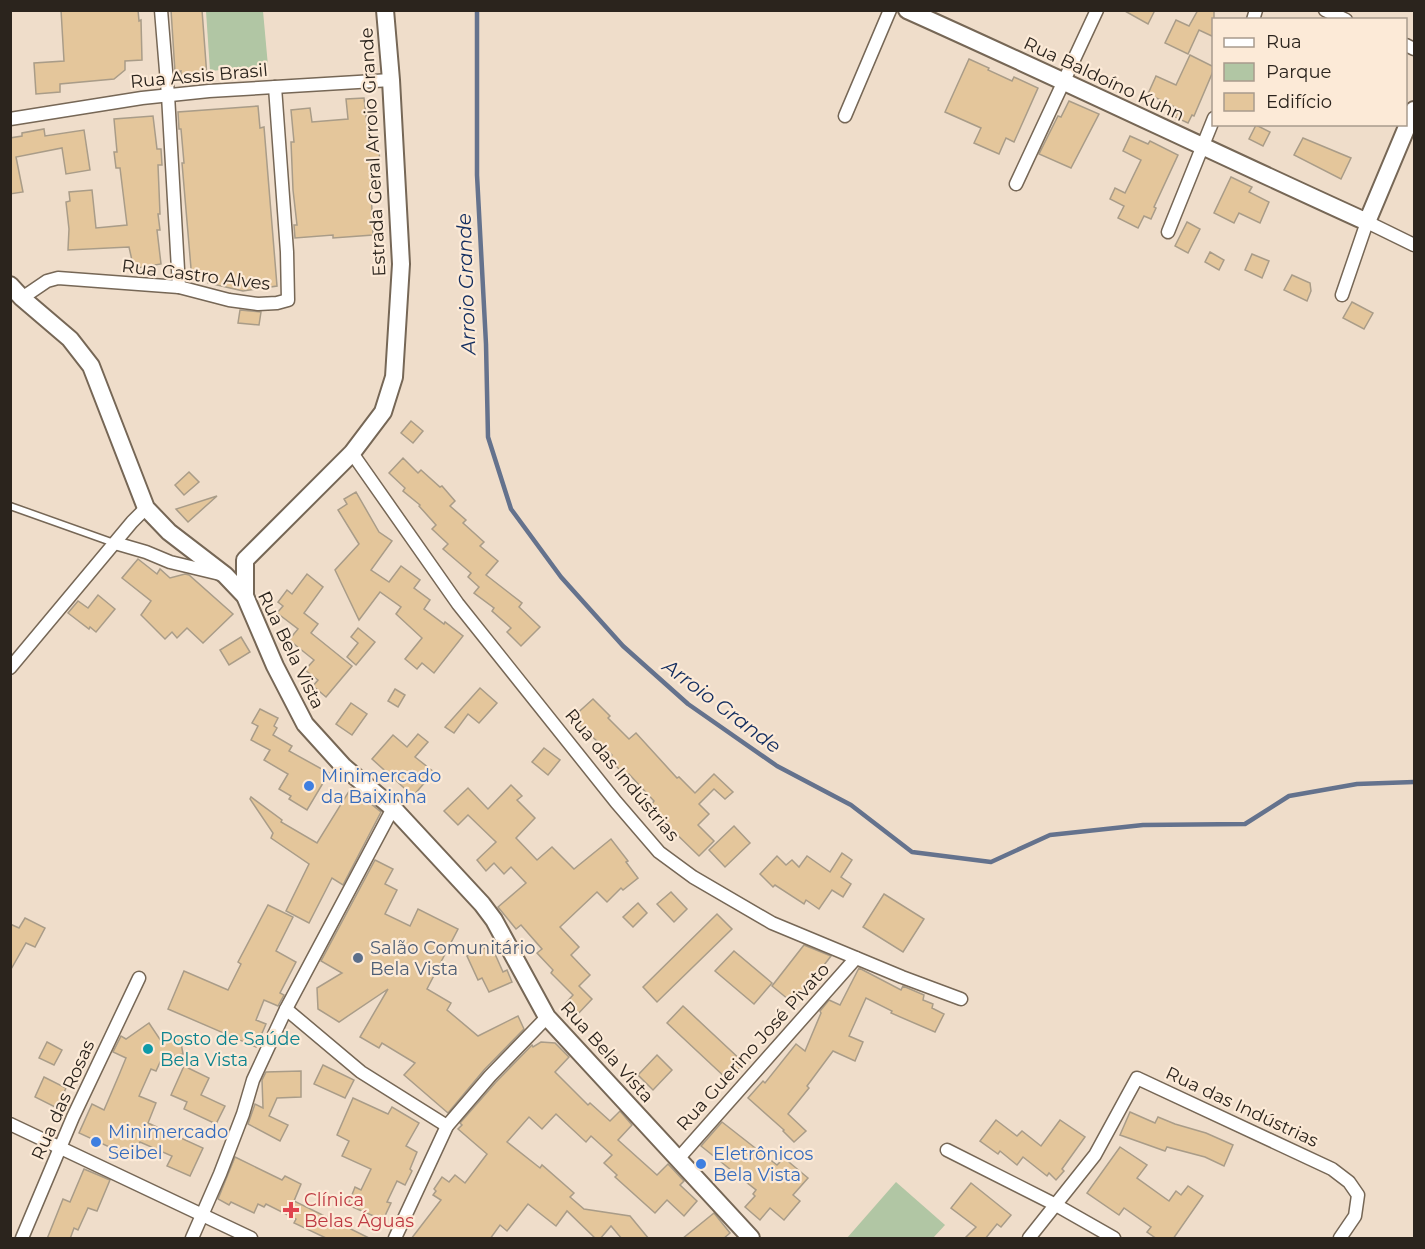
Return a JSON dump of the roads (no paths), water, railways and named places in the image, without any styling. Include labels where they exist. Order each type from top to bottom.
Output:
[{"type":"main road","name":"Estrada Geral Arroio Grande","points":[[244,596],[245,560],[352,453],[382,412],[394,377],[400,264],[391,80],[385,10]]},
{"type":"main road","name":"Rua Baldoíno Kuhn","points":[[907,10],[1367,222]]},
{"type":"main road","points":[[1367,222],[1414,110]]},
{"type":"main road","name":"Rua Bela Vista","points":[[10,285],[70,339],[91,366],[146,508],[169,532],[225,575],[244,596],[275,666],[305,724],[344,767],[393,808],[482,904],[494,920],[547,1017],[748,1237]]},
{"type":"street","points":[[160,10],[168,95],[179,287]]},
{"type":"street","points":[[845,116],[890,10]]},
{"type":"street","points":[[1016,184],[1096,10]]},
{"type":"street","points":[[1327,11],[1342,18]]},
{"type":"street","name":"Rua Assis Brasil","points":[[10,119],[168,95],[391,80]]},
{"type":"street","name":"Rua Castro Alves","points":[[22,298],[46,281],[58,278],[179,287],[228,300],[258,304],[288,300],[287,252],[275,87]]},
{"type":"street","points":[[1168,232],[1212,123]]},
{"type":"street","points":[[1342,296],[1367,222]]},
{"type":"street","name":"Rua Baldoíno Kuhn","points":[[1367,222],[1414,244]]},
{"type":"street","name":"Rua das Indústrias","points":[[352,453],[458,604],[616,802],[659,852],[693,877],[772,923],[962,999]]},
{"type":"street","points":[[10,668],[146,508]]},
{"type":"street","points":[[115,543],[170,562],[225,575]]},
{"type":"street","points":[[192,1239],[243,1114],[253,1080],[286,1009],[393,808]]},
{"type":"street","name":"Rua Guerino José Pivato","points":[[678,1159],[856,958]]},
{"type":"street","name":"Rua das Rosas","points":[[22,1239],[60,1147],[139,978]]},
{"type":"street","points":[[286,1009],[361,1072],[447,1126]]},
{"type":"street","points":[[395,1239],[447,1126],[490,1076],[547,1017]]},
{"type":"street","name":"Rua das Indústrias","points":[[1056,1205],[1095,1155],[1137,1078],[1332,1168],[1349,1182],[1358,1195],[1355,1216],[1340,1239]]},
{"type":"street","points":[[10,1124],[251,1239]]},
{"type":"street","points":[[947,1150],[1056,1205],[1114,1239]]},
{"type":"street","points":[[1029,1239],[1056,1205]]},
{"type":"lane","points":[[10,506],[115,543]]},
{"type":"waterway","name":"Arroio Grande","points":[[477,10],[477,175],[486,344],[488,437],[511,509],[561,577],[623,646],[688,704],[777,766],[851,805],[912,852],[991,862],[1050,835],[1143,825],[1245,824],[1289,796],[1357,784],[1414,782]]},
{"type":"place","name":"Minimercado da Baixinha","points":[[309,786]]},
{"type":"place","name":"Salão Comunitário Bela Vista","points":[[358,958]]},
{"type":"place","name":"Posto de Saúde Bela Vista","points":[[148,1049]]},
{"type":"place","name":"Minimercado Seibel","points":[[96,1142]]},
{"type":"place","name":"Eletrônicos Bela Vista","points":[[701,1164]]},
{"type":"place","name":"Clínica Belas Águas","points":[[291,1210]]}]
